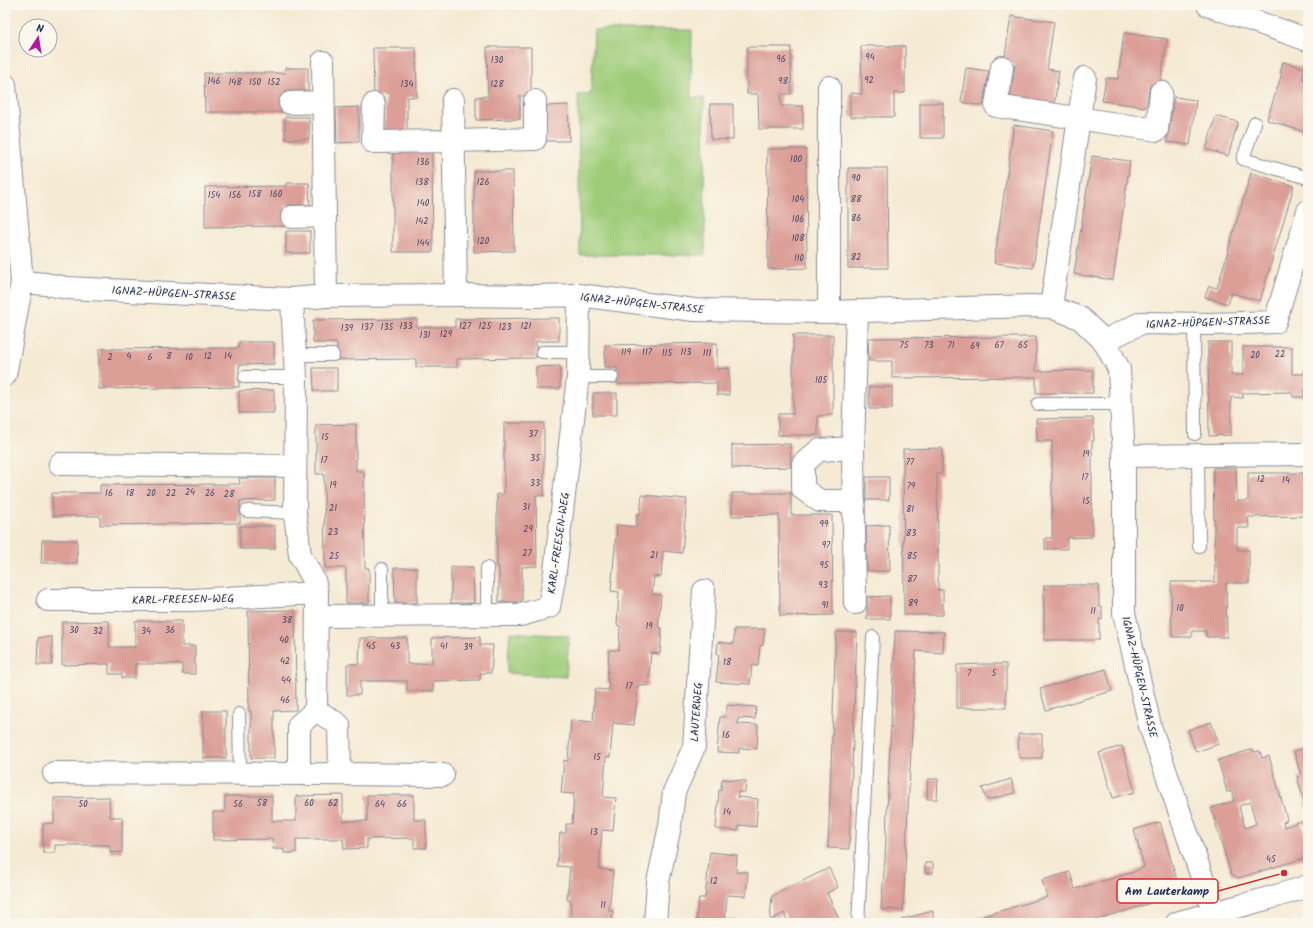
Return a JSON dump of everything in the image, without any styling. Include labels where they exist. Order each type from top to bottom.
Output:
[{"type":"street","points":[[1208,5],[1308,40]]},
{"type":"street","points":[[323,62],[326,296]]},
{"type":"street","points":[[1002,67],[996,106],[1078,119],[1157,130],[1161,92]]},
{"type":"street","points":[[1051,307],[1085,78]]},
{"type":"street","points":[[5,85],[22,282],[5,375]]},
{"type":"street","points":[[829,87],[829,312]]},
{"type":"street","points":[[453,100],[456,295]]},
{"type":"street","points":[[374,104],[373,142],[453,142],[535,139],[535,101]]},
{"type":"street","points":[[290,103],[323,102]]},
{"type":"street","name":"IGNAZ-HÜPGEN-STRASSE","points":[[1104,341],[1141,324],[1275,322],[1308,211]]},
{"type":"street","points":[[292,217],[325,216]]},
{"type":"street","name":"IGNAZ-HÜPGEN-STRASSE","points":[[22,282],[67,288],[292,299],[326,296],[579,295],[694,310],[829,312],[1032,306],[1051,307],[1080,318],[1104,341],[1119,369],[1124,456],[1124,613],[1150,726],[1214,912]]},
{"type":"street","name":"KARL-FREESEN-WEG","points":[[317,616],[521,615],[549,607],[554,578],[578,377],[579,295]]},
{"type":"street","points":[[292,299],[296,377],[295,513],[300,554],[314,580],[317,593],[316,710],[299,725],[299,774]]},
{"type":"street","points":[[855,603],[852,448],[857,310]]},
{"type":"street","points":[[852,448],[819,450],[804,464],[803,489],[820,501],[854,501]]},
{"type":"street","points":[[1124,456],[1308,454]]},
{"type":"street","points":[[60,464],[295,466]]},
{"type":"street","name":"LAUTERWEG","points":[[655,923],[658,882],[670,826],[674,792],[694,747],[704,591]]},
{"type":"street","name":"KARL-FREESEN-WEG","points":[[48,600],[192,600],[317,593]]},
{"type":"street","points":[[316,710],[339,725],[340,773]]},
{"type":"street","points":[[54,773],[340,773],[443,775]]},
{"type":"street","points":[[1177,923],[1278,896],[1308,886]]},
{"type":"lane","points":[[1255,123],[1243,159],[1308,178]]},
{"type":"lane","points":[[1194,324],[1195,434]]},
{"type":"lane","points":[[542,352],[579,352]]},
{"type":"lane","points":[[295,355],[333,354]]},
{"type":"lane","points":[[245,377],[296,377]]},
{"type":"lane","points":[[578,377],[612,377]]},
{"type":"lane","points":[[1038,404],[1121,404]]},
{"type":"lane","points":[[1198,456],[1199,546]]},
{"type":"lane","points":[[247,512],[295,513]]},
{"type":"lane","points":[[487,568],[487,615]]},
{"type":"lane","points":[[382,569],[382,616]]},
{"type":"lane","points":[[858,923],[873,637]]},
{"type":"lane","points":[[240,714],[240,774]]},
{"type":"green space","points":[[594,30],[692,30],[691,98],[704,98],[705,255],[580,255],[578,95],[591,94]]},
{"type":"green space","points":[[510,632],[569,636],[566,677],[507,673]]},
{"type":"building","points":[[1011,16],[1054,22],[1047,69],[1059,71],[1054,106],[1010,100],[1015,65],[1004,63]]},
{"type":"building","points":[[1124,33],[1167,39],[1160,86],[1150,84],[1146,107],[1102,101],[1106,78],[1118,79]]},
{"type":"building","points":[[861,46],[905,46],[905,93],[894,93],[894,117],[850,117],[850,93],[862,94]]},
{"type":"building","points":[[487,47],[531,47],[531,96],[520,96],[520,119],[476,120],[476,97],[488,96]]},
{"type":"building","points":[[747,47],[791,47],[791,94],[781,94],[781,106],[803,106],[803,129],[759,129],[758,94],[747,94]]},
{"type":"building","points":[[373,48],[416,48],[417,97],[407,97],[407,133],[385,133],[385,97],[374,97]]},
{"type":"building","points":[[1283,62],[1305,68],[1302,79],[1308,81],[1308,133],[1267,120],[1282,73],[1280,73]]},
{"type":"building","points":[[285,68],[308,68],[308,91],[285,91],[285,112],[205,112],[204,73],[285,73]]},
{"type":"building","points":[[966,68],[989,71],[983,106],[961,102]]},
{"type":"building","points":[[1174,97],[1196,100],[1190,145],[1167,142]]},
{"type":"building","points":[[920,103],[943,103],[943,138],[920,138]]},
{"type":"building","points":[[710,104],[733,104],[733,140],[711,139]]},
{"type":"building","points":[[568,105],[569,141],[546,141],[546,106]]},
{"type":"building","points":[[359,107],[359,142],[337,143],[336,108]]},
{"type":"building","points":[[1216,116],[1238,122],[1228,156],[1206,149]]},
{"type":"building","points":[[285,117],[309,117],[309,139],[285,139]]},
{"type":"building","points":[[1014,125],[1053,131],[1033,268],[994,263]]},
{"type":"building","points":[[767,149],[806,149],[807,268],[768,269]]},
{"type":"building","points":[[393,152],[432,152],[433,252],[393,252]]},
{"type":"building","points":[[1092,156],[1130,161],[1113,280],[1074,274]]},
{"type":"building","points":[[848,168],[887,168],[888,268],[848,268]]},
{"type":"building","points":[[474,171],[513,171],[514,251],[474,252]]},
{"type":"building","points":[[1251,173],[1294,186],[1260,301],[1231,293],[1228,304],[1205,297],[1209,286],[1217,288]]},
{"type":"building","points":[[286,183],[309,183],[310,205],[286,205],[286,226],[205,227],[205,187],[286,186]]},
{"type":"building","points":[[286,231],[310,231],[310,253],[286,253]]},
{"type":"building","points":[[559,318],[559,341],[536,341],[536,358],[457,359],[457,367],[416,367],[416,359],[337,360],[337,343],[313,343],[313,320],[417,319],[417,327],[455,327],[455,319]]},
{"type":"building","points":[[793,335],[833,335],[833,415],[818,416],[818,435],[778,435],[778,414],[793,414]]},
{"type":"building","points":[[1036,337],[1036,371],[1093,370],[1093,393],[1036,393],[1036,377],[892,378],[892,361],[869,361],[868,338]]},
{"type":"building","points":[[239,342],[274,342],[274,364],[239,365],[239,387],[99,389],[99,349],[238,348]]},
{"type":"building","points":[[1208,342],[1231,342],[1231,375],[1243,375],[1243,347],[1292,347],[1292,374],[1304,374],[1304,367],[1308,367],[1308,390],[1304,390],[1304,397],[1293,397],[1292,392],[1243,393],[1243,398],[1231,397],[1231,435],[1209,436]]},
{"type":"building","points":[[717,343],[717,369],[729,368],[729,395],[717,395],[717,383],[617,384],[617,367],[605,367],[605,345]]},
{"type":"building","points":[[560,366],[560,389],[536,389],[536,367]]},
{"type":"building","points":[[313,368],[337,368],[337,391],[314,391]]},
{"type":"building","points":[[869,387],[892,387],[892,409],[869,409]]},
{"type":"building","points":[[274,390],[274,413],[239,413],[239,391]]},
{"type":"building","points":[[593,393],[617,393],[617,415],[593,415]]},
{"type":"building","points":[[1093,418],[1092,537],[1067,538],[1067,549],[1045,549],[1045,538],[1052,538],[1052,441],[1037,441],[1036,419]]},
{"type":"building","points":[[504,423],[544,423],[544,496],[536,495],[537,566],[522,567],[522,602],[499,602],[499,567],[497,567],[497,494],[504,494]]},
{"type":"building","points":[[356,424],[356,471],[364,471],[365,568],[369,568],[369,603],[346,603],[346,568],[325,568],[324,474],[316,474],[316,425]]},
{"type":"building","points":[[790,444],[791,467],[732,468],[732,445]]},
{"type":"building","points":[[942,448],[942,473],[937,474],[938,590],[943,590],[943,615],[904,615],[903,449]]},
{"type":"building","points":[[1213,468],[1236,468],[1237,501],[1248,501],[1248,473],[1308,473],[1308,516],[1248,517],[1249,528],[1237,528],[1237,550],[1249,550],[1249,583],[1226,583],[1227,637],[1206,637],[1206,631],[1192,631],[1192,637],[1172,637],[1171,582],[1215,582]]},
{"type":"building","points":[[866,477],[889,477],[889,500],[866,500]]},
{"type":"building","points":[[239,478],[275,478],[275,500],[240,501],[240,523],[100,525],[100,516],[53,516],[52,493],[100,493],[100,485],[240,484]]},
{"type":"building","points":[[732,493],[791,493],[791,515],[832,515],[833,615],[780,616],[779,515],[732,516]]},
{"type":"building","points":[[642,495],[687,499],[682,553],[663,551],[661,577],[654,576],[652,594],[661,595],[658,627],[662,628],[660,654],[651,653],[648,686],[638,685],[634,725],[613,723],[610,757],[606,757],[603,797],[616,798],[613,831],[602,830],[599,869],[613,871],[609,911],[613,911],[612,923],[570,923],[571,900],[567,900],[570,867],[557,866],[560,833],[566,833],[566,824],[572,824],[574,794],[561,793],[564,760],[568,761],[571,720],[593,722],[595,689],[609,690],[609,683],[607,682],[609,650],[619,650],[620,626],[617,625],[619,592],[611,591],[617,525],[636,527],[637,514],[640,514]]},
{"type":"building","points":[[889,525],[890,571],[867,571],[866,526]]},
{"type":"building","points":[[240,526],[275,526],[275,549],[240,549]]},
{"type":"building","points":[[42,540],[77,540],[77,563],[41,563]]},
{"type":"building","points":[[451,567],[473,567],[474,603],[451,603]]},
{"type":"building","points":[[394,568],[417,568],[417,603],[395,603]]},
{"type":"building","points":[[1044,585],[1099,585],[1099,606],[1102,606],[1102,619],[1099,619],[1099,640],[1044,640]]},
{"type":"building","points":[[890,596],[890,619],[867,619],[867,597]]},
{"type":"building","points":[[295,610],[296,710],[274,711],[274,758],[251,758],[248,611]]},
{"type":"building","points":[[109,621],[109,647],[135,647],[135,621],[182,621],[182,646],[195,646],[195,674],[182,674],[182,664],[135,664],[135,678],[122,678],[122,674],[109,674],[109,664],[62,665],[62,622]]},
{"type":"building","points":[[734,629],[765,629],[763,645],[760,646],[758,666],[752,665],[750,684],[716,682],[719,654],[717,654],[718,642],[734,644]]},
{"type":"building","points":[[895,631],[944,632],[943,653],[916,651],[903,910],[881,909],[885,859]]},
{"type":"building","points":[[836,632],[857,632],[849,849],[828,848]]},
{"type":"building","points":[[52,637],[52,665],[37,665],[38,638]]},
{"type":"building","points":[[480,637],[480,645],[493,645],[491,673],[480,673],[480,680],[433,681],[433,691],[407,691],[407,681],[360,681],[360,695],[347,695],[347,664],[359,664],[360,638],[407,638],[407,664],[420,664],[432,663],[432,638]]},
{"type":"building","points":[[1006,664],[1006,708],[957,708],[957,665]]},
{"type":"building","points":[[1106,669],[1112,691],[1046,710],[1040,689]]},
{"type":"building","points":[[727,705],[756,707],[755,719],[738,718],[738,724],[758,725],[757,749],[739,748],[739,753],[717,752],[720,717],[726,717]]},
{"type":"building","points":[[203,711],[226,711],[226,758],[203,758]]},
{"type":"building","points":[[1211,722],[1219,744],[1196,752],[1188,730]]},
{"type":"building","points":[[1018,734],[1042,734],[1042,758],[1019,758]]},
{"type":"building","points":[[1122,746],[1135,792],[1113,798],[1099,753]]},
{"type":"building","points":[[1308,747],[1308,813],[1297,777],[1301,776],[1294,751]]},
{"type":"building","points":[[1253,749],[1254,752],[1260,751],[1262,758],[1269,756],[1287,819],[1283,822],[1284,827],[1301,821],[1308,845],[1308,857],[1238,878],[1231,874],[1211,808],[1234,801],[1232,791],[1227,792],[1218,760]],"holes":[[[1250,802],[1256,824],[1245,828],[1239,806]]]},
{"type":"building","points":[[722,779],[746,781],[745,792],[738,792],[737,797],[758,799],[756,827],[739,825],[738,831],[716,829],[719,790],[721,790]]},
{"type":"building","points":[[928,779],[938,779],[937,799],[927,799]]},
{"type":"building","points":[[1011,779],[1015,793],[987,800],[982,788]]},
{"type":"building","points":[[343,795],[343,821],[367,821],[367,795],[414,795],[414,820],[426,820],[426,848],[414,848],[414,838],[367,839],[367,848],[344,849],[343,839],[296,839],[296,853],[284,853],[284,849],[273,849],[272,839],[213,840],[213,812],[225,812],[225,796],[272,796],[272,821],[296,821],[296,796]]},
{"type":"building","points":[[109,797],[110,817],[122,817],[122,852],[110,853],[110,845],[55,845],[55,853],[43,853],[43,824],[54,823],[54,798]]},
{"type":"building","points":[[1160,822],[1181,894],[1085,923],[960,923],[1047,897],[1042,880],[1070,872],[1075,889],[1134,872],[1144,867],[1134,830]]},
{"type":"building","points":[[710,852],[737,855],[736,872],[748,872],[746,896],[727,895],[725,920],[737,920],[737,923],[698,923],[698,920],[696,920],[699,898],[705,898]]},
{"type":"building","points":[[925,863],[933,863],[933,873],[925,873]]},
{"type":"building","points":[[829,868],[838,887],[827,893],[841,923],[788,923],[784,913],[771,920],[772,896]]},
{"type":"building","points":[[933,911],[933,923],[902,923],[902,919]]},
{"type":"place","name":"Am Lauterkamp","points":[[1284,873]]}]
